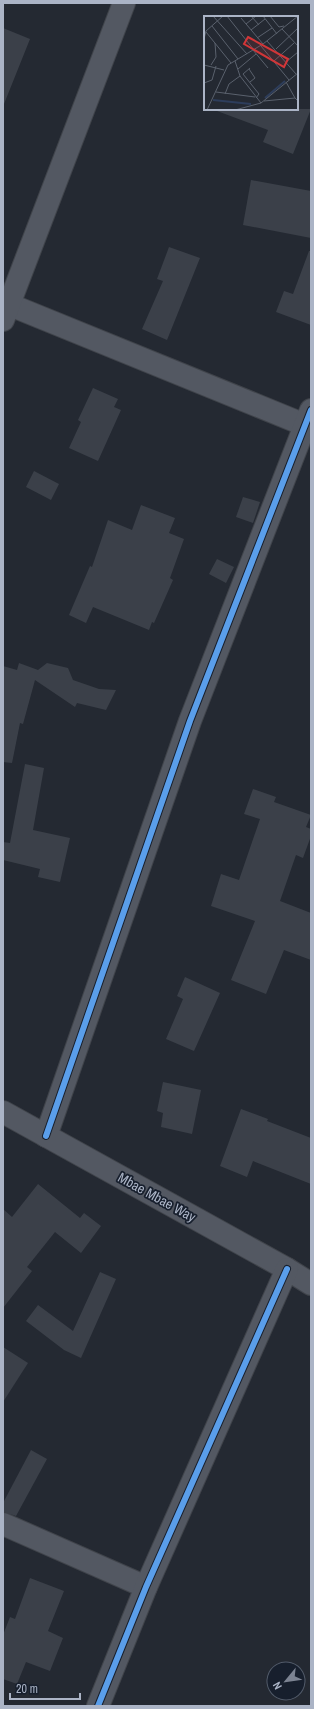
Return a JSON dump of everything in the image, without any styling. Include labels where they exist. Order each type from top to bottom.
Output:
[{"type":"street","points":[[46,1136],[190,721],[308,418],[5,309],[124,3]]},
{"type":"street","name":"Mbae Mbae Way","points":[[3,1112],[287,1269],[311,1284]]},
{"type":"street","points":[[98,1706],[146,1587],[287,1269]]},
{"type":"street","points":[[3,1524],[146,1587]]},
{"type":"building","points":[[3,28],[30,39],[4,104],[3,104]]},
{"type":"building","points":[[311,109],[293,154],[263,142],[268,130],[217,111]]},
{"type":"building","points":[[251,180],[311,191],[311,238],[243,225]]},
{"type":"building","points":[[169,247],[200,258],[167,340],[142,329],[163,281],[157,279]]},
{"type":"building","points":[[309,251],[311,251],[311,325],[276,312],[284,291],[293,294]]},
{"type":"building","points":[[93,388],[118,399],[114,407],[121,410],[98,461],[69,448],[81,422],[78,420]]},
{"type":"building","points":[[34,471],[59,484],[51,500],[26,487]]},
{"type":"building","points":[[243,497],[260,502],[253,523],[236,517]]},
{"type":"building","points":[[141,505],[175,518],[169,533],[184,539],[170,578],[173,580],[154,623],[152,622],[149,630],[93,607],[86,623],[69,615],[90,566],[92,567],[108,520],[132,530]]},
{"type":"building","points":[[217,559],[234,567],[226,583],[209,574]]},
{"type":"building","points":[[19,663],[38,670],[47,663],[68,668],[73,680],[99,689],[116,690],[106,710],[77,703],[75,707],[35,680],[23,724],[20,723],[12,763],[3,762],[3,666],[17,670]]},
{"type":"building","points":[[25,764],[44,768],[33,830],[70,838],[60,882],[38,877],[40,869],[3,860],[3,842],[10,843]]},
{"type":"building","points":[[253,789],[276,797],[274,802],[311,815],[306,827],[311,829],[311,836],[303,858],[296,855],[280,901],[311,913],[311,960],[284,950],[266,994],[231,980],[255,921],[211,906],[221,874],[239,880],[260,819],[244,814]]},
{"type":"building","points":[[185,977],[220,993],[194,1051],[166,1039],[183,999],[177,996]]},
{"type":"building","points":[[163,1082],[201,1090],[192,1134],[161,1127],[163,1113],[157,1111]]},
{"type":"building","points":[[241,1109],[311,1138],[311,1184],[253,1161],[247,1177],[220,1166]]},
{"type":"building","points":[[38,1184],[80,1218],[84,1213],[101,1226],[81,1253],[55,1232],[27,1267],[32,1271],[3,1308],[3,1209],[12,1217]]},
{"type":"building","points":[[100,1272],[116,1279],[81,1358],[64,1350],[26,1321],[38,1305],[73,1331]]},
{"type":"building","points":[[3,1347],[28,1363],[3,1402]]},
{"type":"building","points":[[31,1450],[47,1459],[16,1516],[3,1512],[3,1503]]},
{"type":"building","points":[[30,1578],[64,1591],[48,1631],[63,1638],[50,1671],[26,1662],[17,1684],[3,1679],[3,1635],[10,1617],[15,1619]]},
{"type":"cycle path","points":[[46,1136],[190,721],[311,410]]},
{"type":"cycle path","points":[[98,1706],[146,1587],[287,1269]]}]
